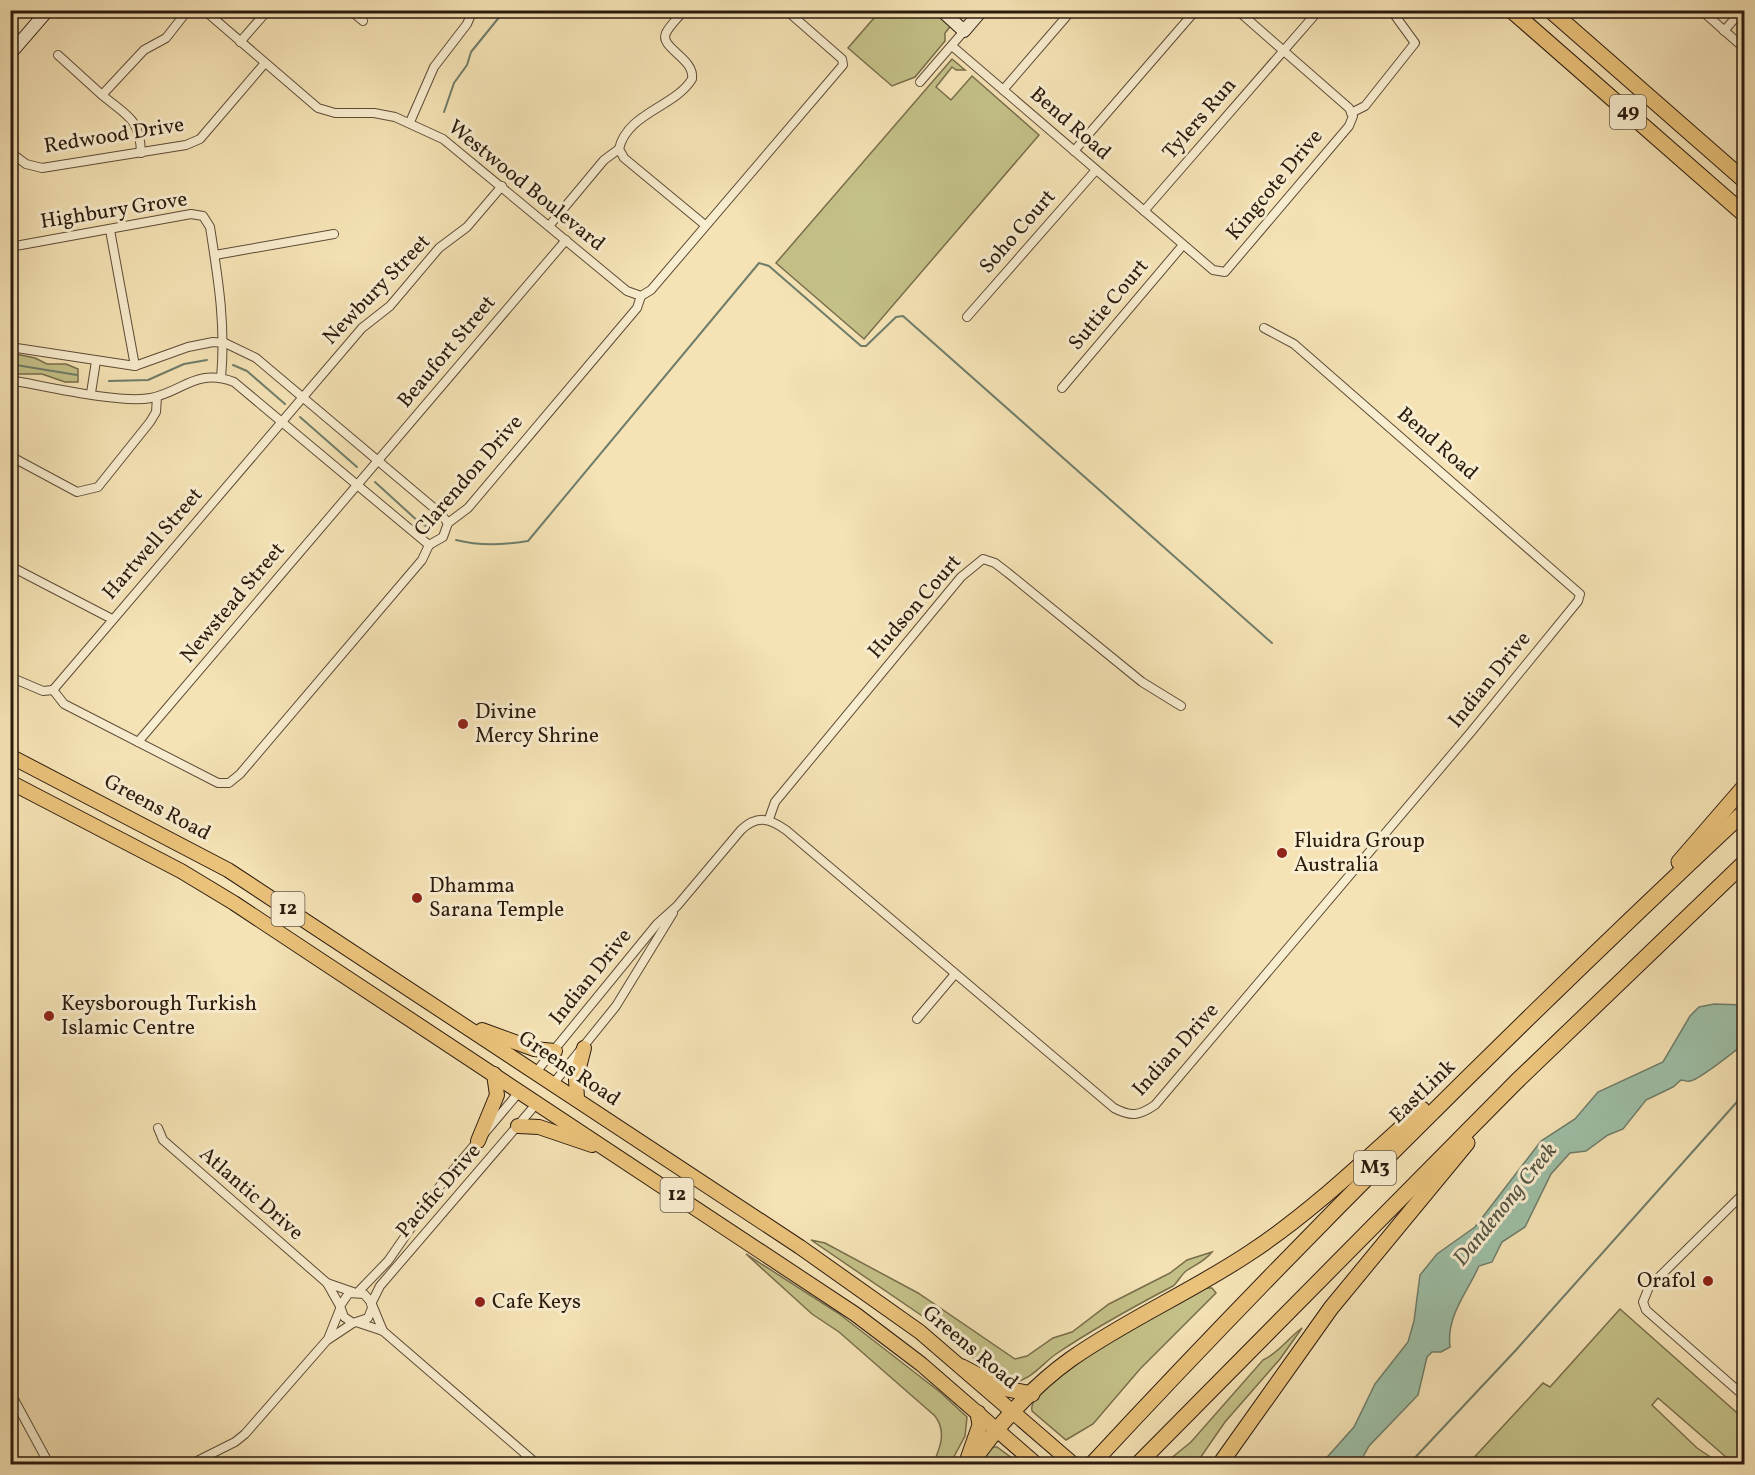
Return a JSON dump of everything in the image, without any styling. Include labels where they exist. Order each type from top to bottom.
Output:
[{"type":"highway","name":"49","points":[[1511,10],[1744,214]]},
{"type":"highway","name":"49","points":[[1550,10],[1744,180]]},
{"type":"highway","points":[[1635,915],[1744,787]]},
{"type":"highway","name":"EastLink","points":[[1092,1464],[1275,1270],[1557,990],[1744,812]]},
{"type":"highway","name":"M3","points":[[1138,1464],[1516,1082],[1744,863]]},
{"type":"highway","points":[[1672,931],[1744,874]]},
{"type":"highway","points":[[971,1464],[1032,1394],[1080,1354],[1213,1276],[1275,1234],[1557,990]]},
{"type":"highway","points":[[1220,1464],[1339,1297],[1516,1082]]},
{"type":"highway","points":[[962,1367],[1002,1388],[1032,1394]]},
{"type":"highway","points":[[966,1464],[980,1425],[978,1413]]},
{"type":"main road","points":[[10,54],[48,10]]},
{"type":"main road","points":[[941,10],[964,31],[982,10]]},
{"type":"main road","name":"Greens Road","points":[[10,756],[228,870],[844,1276],[962,1367],[1070,1461]]},
{"type":"main road","name":"Greens Road","points":[[10,782],[234,903],[624,1160],[855,1314],[921,1364],[1036,1464]]},
{"type":"main road","points":[[101,830],[102,815],[112,808]]},
{"type":"main road","points":[[460,1022],[534,1049],[555,1051]]},
{"type":"main road","points":[[576,1100],[576,1080],[584,1048]]},
{"type":"main road","points":[[520,1091],[536,1072]]},
{"type":"main road","points":[[478,1140],[497,1095],[494,1074]]},
{"type":"main road","points":[[537,1103],[553,1084]]},
{"type":"main road","points":[[518,1126],[539,1127],[586,1143],[624,1160]]},
{"type":"street","points":[[102,95],[144,50],[166,38],[188,10]]},
{"type":"street","name":"Westwood Boulevard","points":[[204,10],[311,103],[323,110],[374,113],[410,122],[443,139],[627,291],[641,296]]},
{"type":"street","points":[[240,42],[268,10]]},
{"type":"street","points":[[350,10],[363,21]]},
{"type":"street","points":[[410,122],[434,67],[467,24],[473,10]]},
{"type":"street","points":[[684,10],[666,33],[665,38],[689,64],[692,79],[678,94],[645,114],[622,140],[620,149],[624,158],[705,225]]},
{"type":"street","name":"Clarendon Drive","points":[[10,677],[43,691],[53,690],[64,704],[218,783],[224,784],[234,779],[422,560],[429,545],[443,537],[448,523],[468,508],[622,326],[637,308],[641,296],[651,290],[825,89],[843,65],[838,55],[786,10]]},
{"type":"street","points":[[1003,90],[1072,10]]},
{"type":"street","points":[[1074,151],[1196,10]]},
{"type":"street","points":[[1237,10],[1352,115]]},
{"type":"street","name":"Tylers Run","points":[[1144,212],[1319,10]]},
{"type":"street","name":"Kingcote Drive","points":[[1221,273],[1225,272],[1349,126],[1352,115],[1365,106],[1416,43],[1391,10]]},
{"type":"street","points":[[1701,10],[1744,48]]},
{"type":"street","points":[[1725,31],[1742,10]]},
{"type":"street","points":[[920,82],[964,31]]},
{"type":"street","name":"Bend Road","points":[[952,46],[1183,245],[1213,270],[1221,273]]},
{"type":"street","points":[[57,55],[134,121],[140,130],[141,153]]},
{"type":"street","name":"Redwood Drive","points":[[10,152],[26,164],[42,168],[186,145],[200,139],[265,63]]},
{"type":"street","points":[[549,226],[604,160],[620,149]]},
{"type":"street","name":"Soho Court","points":[[968,317],[1096,170]]},
{"type":"street","name":"Newbury Street","points":[[282,423],[362,328],[390,306],[439,249],[467,227],[502,186]]},
{"type":"street","name":"Highbury Grove","points":[[10,247],[197,214],[203,216],[210,227],[223,305],[225,343],[221,378]]},
{"type":"street","points":[[110,230],[135,366]]},
{"type":"street","points":[[215,255],[334,234]]},
{"type":"street","name":"Beaufort Street","points":[[356,487],[566,240]]},
{"type":"street","name":"Suttie Court","points":[[1062,388],[1183,245]]},
{"type":"street","name":"Bend Road","points":[[1264,328],[1294,344],[1580,594]]},
{"type":"street","points":[[10,347],[135,366],[188,347],[213,342],[225,343],[256,358],[440,513],[448,523]]},
{"type":"street","points":[[91,393],[96,361]]},
{"type":"street","points":[[10,380],[123,398],[157,397],[200,377],[221,378],[244,390],[356,487],[429,545]]},
{"type":"street","points":[[10,456],[77,492],[99,487],[150,422],[156,412],[157,397]]},
{"type":"street","name":"Hartwell Street","points":[[53,690],[282,423]]},
{"type":"street","name":"Newstead Street","points":[[138,742],[356,487]]},
{"type":"street","name":"Hudson Court","points":[[769,819],[775,802],[961,577],[982,560],[995,563],[1142,682],[1181,706]]},
{"type":"street","points":[[10,566],[112,619]]},
{"type":"street","name":"Indian Drive","points":[[536,1072],[657,924],[677,906],[741,830],[750,822],[760,818],[769,819],[786,831],[1114,1108],[1128,1115],[1141,1115],[1157,1102],[1471,732],[1578,601],[1580,594]]},
{"type":"street","name":"Indian Drive","points":[[553,1084],[616,1006],[677,906]]},
{"type":"street","points":[[917,1019],[955,974]]},
{"type":"street","name":"Pacific Drive","points":[[356,1292],[388,1261],[440,1186],[520,1091]]},
{"type":"street","name":"Pacific Drive","points":[[372,1306],[380,1286],[537,1103]]},
{"type":"street","name":"Atlantic Drive","points":[[158,1128],[163,1140],[327,1283],[340,1308]]},
{"type":"street","points":[[1744,1192],[1649,1287],[1643,1302],[1646,1310],[1744,1396]]},
{"type":"street","name":"Atlantic Drive","points":[[327,1283],[356,1292]]},
{"type":"street","points":[[328,1339],[345,1296],[356,1292],[368,1297],[382,1331]]},
{"type":"street","points":[[191,1464],[235,1442],[245,1434],[328,1339],[368,1318],[372,1306]]},
{"type":"street","points":[[340,1308],[344,1317],[382,1331],[537,1464]]},
{"type":"street","points":[[10,1392],[49,1464]]},
{"type":"shaded area","points":[[880,11],[938,11],[953,23],[945,33],[945,41],[915,77],[892,86],[848,48]]},
{"type":"shaded area","points":[[952,59],[965,70],[956,70],[952,67],[936,87],[951,100],[972,76],[1039,135],[864,339],[776,263]]},
{"type":"shaded area","points":[[11,353],[35,358],[47,364],[66,364],[78,369],[78,382],[65,382],[42,374],[11,374]]},
{"type":"shaded area","points":[[811,1240],[825,1243],[918,1293],[1015,1359],[1027,1356],[1053,1338],[1072,1332],[1109,1304],[1170,1273],[1187,1260],[1212,1252],[1203,1261],[1186,1271],[1173,1286],[1099,1327],[1056,1354],[1031,1375],[1014,1382],[984,1367],[934,1324]]},
{"type":"shaded area","points":[[746,1254],[838,1313],[940,1392],[967,1417],[965,1436],[950,1464],[933,1464],[940,1446],[941,1434],[939,1422],[935,1416],[839,1332],[812,1314]]},
{"type":"shaded area","points":[[1200,1288],[1212,1288],[1216,1293],[1140,1369],[1093,1424],[1066,1440],[1032,1411],[1034,1402],[1042,1391],[1070,1367],[1127,1329],[1151,1318]]},
{"type":"shaded area","points":[[1620,1309],[1744,1419],[1744,1452],[1734,1464],[1658,1398],[1652,1405],[1697,1448],[1721,1464],[1468,1464],[1543,1383],[1550,1387]]},
{"type":"shaded area","points":[[1302,1328],[1280,1359],[1225,1422],[1196,1464],[1164,1464],[1191,1442],[1263,1360]]},
{"type":"shaded area","points":[[991,1447],[997,1447],[1020,1464],[978,1464]]},
{"type":"water","points":[[1714,1004],[1744,1005],[1744,1044],[1694,1080],[1681,1080],[1673,1087],[1646,1100],[1623,1129],[1608,1135],[1586,1151],[1570,1153],[1551,1174],[1525,1227],[1502,1242],[1492,1262],[1479,1266],[1454,1315],[1450,1347],[1441,1352],[1432,1352],[1427,1357],[1418,1395],[1369,1446],[1359,1464],[1321,1464],[1354,1427],[1375,1384],[1408,1342],[1414,1321],[1420,1275],[1437,1254],[1475,1227],[1541,1141],[1575,1119],[1598,1092],[1663,1062],[1690,1016],[1699,1007]]},
{"type":"waterway","points":[[444,112],[454,83],[467,65],[471,52],[505,10]]},
{"type":"waterway","points":[[456,540],[492,544],[528,541],[759,263],[769,266],[861,346],[866,346],[896,317],[903,316],[1272,643]]},
{"type":"waterway","points":[[109,381],[148,380],[184,364],[207,360]]},
{"type":"waterway","points":[[10,364],[77,375]]},
{"type":"waterway","points":[[233,365],[247,371],[285,404]]},
{"type":"waterway","points":[[300,417],[357,467]]},
{"type":"waterway","points":[[375,482],[420,523],[430,528]]},
{"type":"waterway","name":"Dandenong Creek","points":[[1409,1464],[1516,1350],[1744,1094]]},
{"type":"place","name":"Divine Mercy Shrine","points":[[463,724]]},
{"type":"place","name":"Fluidra Group Australia","points":[[1282,853]]},
{"type":"place","name":"Dhamma Sarana Temple","points":[[417,898]]},
{"type":"place","name":"Keysborough Turkish Islamic Centre","points":[[49,1016]]},
{"type":"place","name":"Orafol","points":[[1708,1281]]},
{"type":"place","name":"Cafe Keys","points":[[480,1302]]}]
